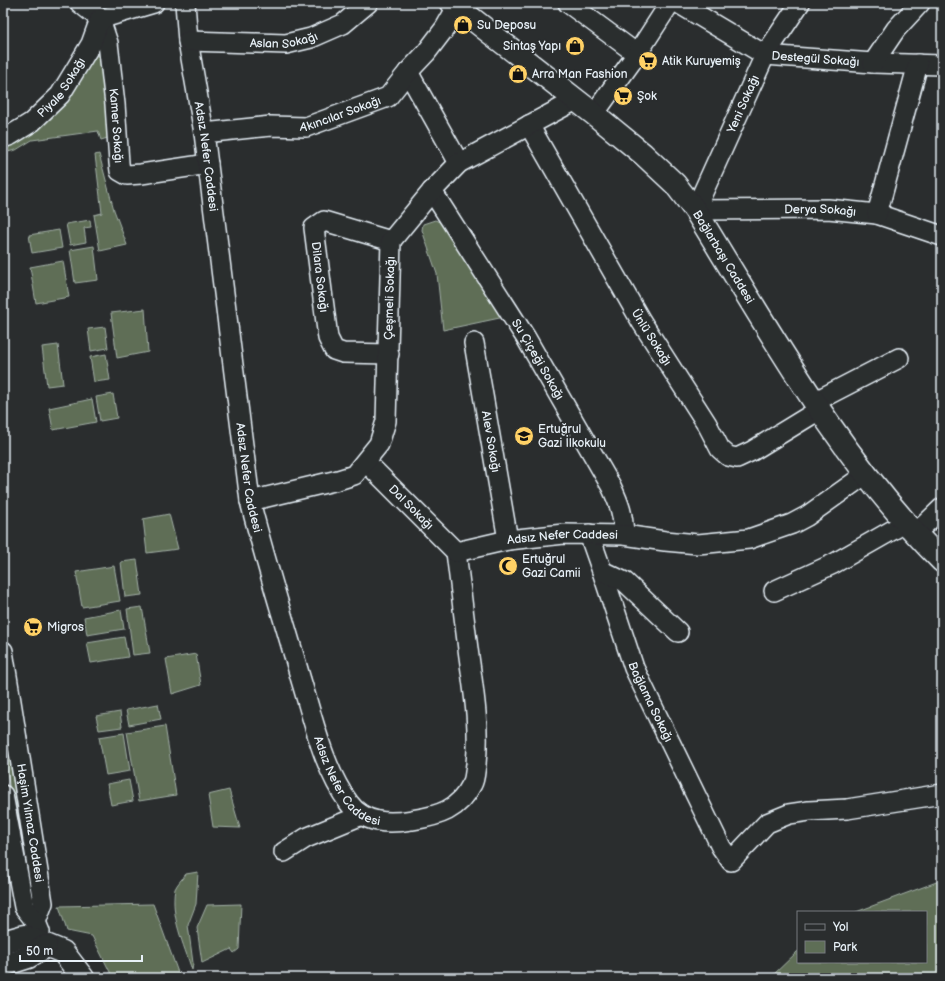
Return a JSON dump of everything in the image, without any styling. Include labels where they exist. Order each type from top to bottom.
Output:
[{"type":"street","points":[[80,3],[100,20],[154,3]]},
{"type":"street","name":"Adsız Nefer Caddesi","points":[[185,3],[188,41],[204,133],[250,502],[321,746],[339,788],[348,803],[366,818],[387,823],[430,817],[451,810],[464,797],[474,782],[477,756],[477,717],[456,552],[508,540],[564,534],[624,535],[698,544],[749,539],[802,519],[866,474]]},
{"type":"street","name":"Aslan Sokağı","points":[[188,41],[286,44],[311,38],[343,24],[368,3]]},
{"type":"street","points":[[568,3],[637,54]]},
{"type":"street","points":[[594,114],[637,54],[670,3]]},
{"type":"street","name":"Destegül Sokağı","points":[[678,3],[765,55],[873,63],[942,66]]},
{"type":"street","name":"Yeni Sokağı","points":[[695,210],[765,55],[800,3]]},
{"type":"street","points":[[873,63],[896,29],[920,3]]},
{"type":"street","name":"Akıncılar Sokağı","points":[[204,133],[271,126],[306,127],[388,97],[408,72],[426,53],[440,34],[455,5]]},
{"type":"street","name":"Bağlarbaşı Caddesi","points":[[455,5],[594,114],[643,154],[675,184],[695,210],[816,406],[866,474],[910,528],[942,561]]},
{"type":"street","name":"Piyale Sokağı","points":[[3,138],[11,135],[32,122],[60,95],[91,44],[100,20]]},
{"type":"street","name":"Kamer Sokağı","points":[[100,20],[108,43],[115,104],[118,163],[120,171],[127,175],[141,174],[208,164]]},
{"type":"street","points":[[877,214],[918,64]]},
{"type":"street","points":[[408,72],[459,163]]},
{"type":"street","name":"Çeşmeli Sokağı","points":[[250,502],[354,475],[366,462],[379,444],[386,421],[391,240],[432,191],[459,163],[576,100]]},
{"type":"street","name":"Ünlü Sokağı","points":[[529,125],[641,320],[707,424],[720,449],[728,456],[737,458],[752,451],[816,406]]},
{"type":"street","name":"Su Çiçeği Sokağı","points":[[432,191],[526,338],[611,486],[624,518],[624,535]]},
{"type":"street","name":"Derya Sokağı","points":[[695,210],[828,209],[877,214],[942,236]]},
{"type":"street","name":"Dilara Sokağı","points":[[389,354],[343,353],[334,350],[328,338],[314,228],[324,222],[391,240]]},
{"type":"street","name":"Alev Sokağı","points":[[474,344],[508,540]]},
{"type":"street","points":[[816,406],[899,358]]},
{"type":"street","name":"Dal Sokağı","points":[[366,462],[456,552]]},
{"type":"street","points":[[774,592],[910,528],[942,508]]},
{"type":"street","name":"Bağlama Sokağı","points":[[588,534],[602,571],[634,668],[721,846],[731,861],[768,823],[789,814],[809,811],[847,809],[942,794]]},
{"type":"street","points":[[602,571],[625,582],[678,632]]},
{"type":"street","name":"Haşim Yılmaz Caddesi","points":[[3,651],[10,704],[43,903],[36,922]]},
{"type":"street","points":[[3,795],[24,907],[36,922],[46,946]]},
{"type":"street","points":[[284,852],[306,838],[362,815]]},
{"type":"street","points":[[3,942],[24,936],[63,952],[83,978]]},
{"type":"street","points":[[3,965],[28,957],[46,946]]},
{"type":"green space","points":[[101,47],[111,137],[101,140],[98,131],[32,140],[16,150],[3,153],[3,138],[91,52]]},
{"type":"green space","points":[[99,154],[114,210],[127,245],[100,251],[94,215],[102,213],[95,155]]},
{"type":"green space","points":[[90,220],[91,227],[84,228],[86,242],[70,245],[66,224]]},
{"type":"green space","points":[[435,220],[442,223],[509,316],[443,330],[437,274],[422,230],[423,224]]},
{"type":"green space","points":[[59,230],[62,248],[32,253],[29,235]]},
{"type":"green space","points":[[94,246],[98,280],[75,283],[70,250]]},
{"type":"green space","points":[[63,261],[69,297],[36,303],[30,267]]},
{"type":"green space","points":[[145,309],[148,352],[117,358],[111,313]]},
{"type":"green space","points":[[105,327],[108,348],[91,351],[88,329]]},
{"type":"green space","points":[[58,345],[63,384],[47,386],[42,347]]},
{"type":"green space","points":[[106,354],[110,380],[94,382],[90,357]]},
{"type":"green space","points":[[113,394],[117,418],[100,421],[96,397]]},
{"type":"green space","points":[[92,399],[96,422],[53,430],[49,408]]},
{"type":"green space","points":[[169,514],[178,549],[147,553],[143,519]]},
{"type":"green space","points":[[137,560],[142,595],[125,597],[121,562]]},
{"type":"green space","points":[[114,566],[120,601],[82,607],[76,572]]},
{"type":"green space","points":[[142,607],[150,653],[133,655],[127,609]]},
{"type":"green space","points":[[121,610],[124,629],[87,635],[84,617]]},
{"type":"green space","points":[[124,637],[128,657],[91,663],[87,643]]},
{"type":"green space","points":[[196,654],[201,685],[172,694],[166,659]]},
{"type":"green space","points":[[158,704],[161,719],[129,725],[126,710]]},
{"type":"green space","points":[[120,712],[122,727],[99,730],[96,716]]},
{"type":"green space","points":[[3,716],[31,893],[27,894],[3,747]]},
{"type":"green space","points":[[165,726],[176,795],[139,801],[127,732]]},
{"type":"green space","points":[[124,733],[130,771],[106,775],[99,737]]},
{"type":"green space","points":[[129,780],[133,801],[111,805],[107,784]]},
{"type":"green space","points":[[229,790],[240,828],[213,827],[208,795]]},
{"type":"green space","points":[[198,872],[196,904],[188,925],[193,963],[192,970],[176,920],[174,899],[175,889],[186,874]]},
{"type":"green space","points":[[942,880],[942,978],[770,978],[797,952],[797,963],[927,963],[927,911],[859,911]]},
{"type":"green space","points":[[153,904],[180,978],[113,978],[92,936],[67,931],[59,906]]},
{"type":"green space","points":[[241,904],[239,949],[234,953],[231,949],[202,963],[197,928],[207,905]]},
{"type":"place","name":"Su Deposu","points":[[463,25]]},
{"type":"place","name":"Sintaş Yapı","points":[[575,46]]},
{"type":"place","name":"Atik Kuruyemiş","points":[[648,61]]},
{"type":"place","name":"Arra Man Fashion","points":[[518,74]]},
{"type":"place","name":"Şok","points":[[623,96]]},
{"type":"place","name":"Ertuğrul Gazi İlkokulu","points":[[524,436]]},
{"type":"place","name":"Ertuğrul Gazi Camii","points":[[508,566]]},
{"type":"place","name":"Migros","points":[[33,627]]}]
